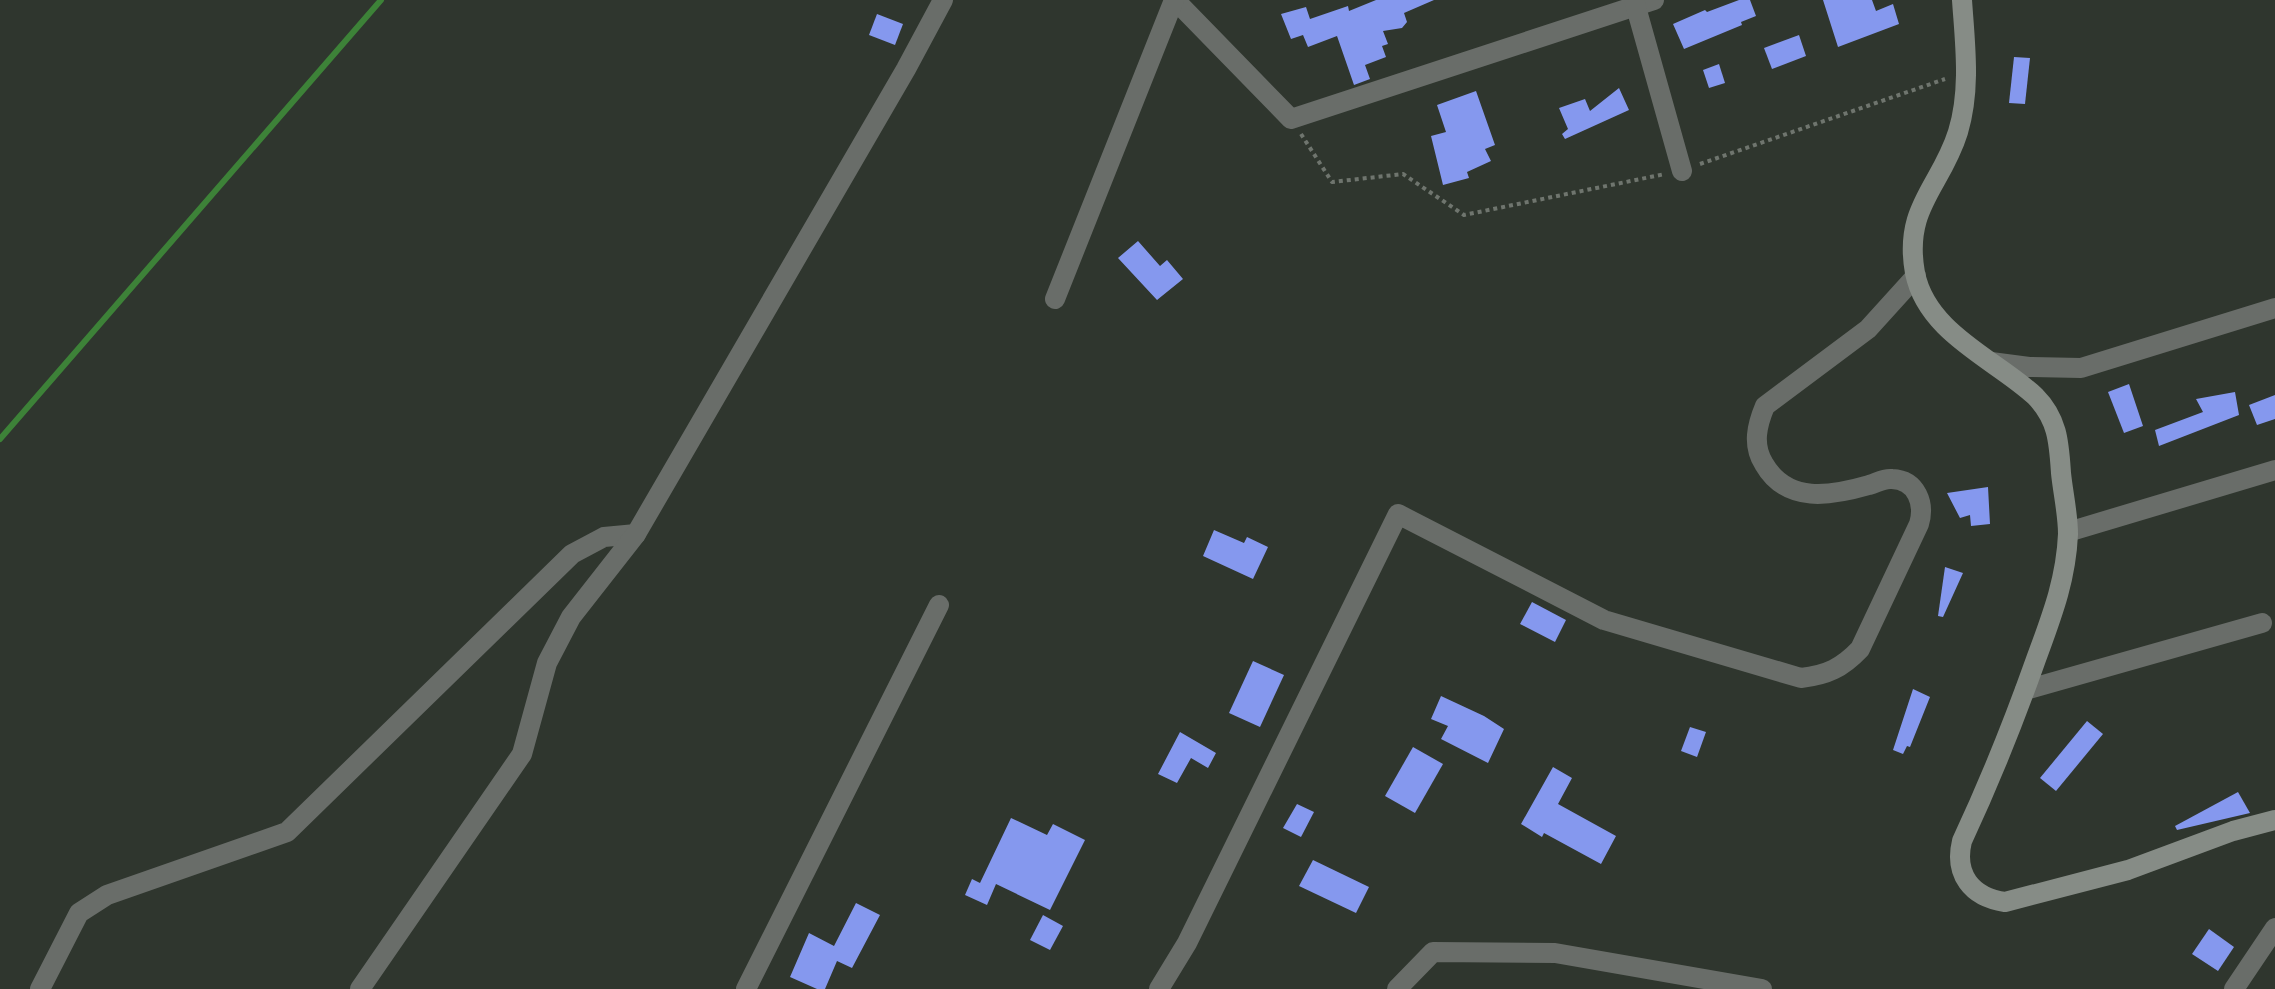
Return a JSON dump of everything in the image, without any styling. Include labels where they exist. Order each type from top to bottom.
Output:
[{"type":"street","points":[[360,989],[522,754],[547,663],[571,617],[636,534],[943,0]]},
{"type":"street","points":[[1055,299],[1175,0],[1291,119],[1641,2],[1682,171]]},
{"type":"street","points":[[1962,0],[1967,88],[1958,133],[1920,205],[1912,240],[1916,276],[1931,309],[1955,335],[2043,404],[2055,424],[2061,446],[2068,532],[2060,595],[2004,749],[1962,841],[1959,855],[1961,870],[1967,883],[1977,893],[1990,900],[2005,902],[2128,870],[2233,831],[2275,820]]},
{"type":"street","points":[[1159,989],[1187,943],[1398,514],[1604,620],[1801,678],[1823,675],[1844,665],[1860,649],[1919,524],[1922,503],[1911,486],[1892,479],[1824,495],[1805,494],[1787,488],[1771,477],[1761,461],[1756,442],[1758,423],[1765,406],[1868,329],[1916,276]]},
{"type":"street","points":[[1991,362],[2029,367],[2081,368],[2275,308]]},
{"type":"street","points":[[2068,532],[2275,470]]},
{"type":"street","points":[[40,989],[79,913],[107,895],[287,832],[572,554],[604,537],[636,534]]},
{"type":"street","points":[[746,989],[939,605]]},
{"type":"street","points":[[2025,690],[2262,623]]},
{"type":"street","points":[[2234,989],[2275,928]]},
{"type":"street","points":[[1397,989],[1433,952],[1555,953],[1762,989]]},
{"type":"path","points":[[1291,119],[1332,182],[1403,174],[1464,215],[1682,171],[1966,72]]},
{"type":"building","points":[[1376,0],[1434,0],[1404,13],[1407,22],[1402,28],[1383,31],[1388,44],[1382,46],[1386,57],[1365,65],[1370,79],[1354,85],[1337,36],[1308,47],[1303,35],[1291,39],[1281,14],[1306,7],[1310,19],[1348,6],[1349,11]]},
{"type":"building","points":[[1739,0],[1750,0],[1756,16],[1684,49],[1673,24]]},
{"type":"building","points":[[1823,0],[1872,0],[1876,11],[1893,4],[1899,24],[1838,47]]},
{"type":"building","points":[[877,14],[903,24],[895,45],[869,35]]},
{"type":"building","points":[[1799,35],[1806,56],[1772,69],[1764,48]]},
{"type":"building","points":[[2014,57],[2030,58],[2025,104],[2009,103]]},
{"type":"building","points":[[1719,64],[1725,83],[1709,88],[1703,70]]},
{"type":"building","points":[[1619,88],[1629,110],[1565,139],[1562,134],[1568,129],[1559,108],[1585,99],[1590,111]]},
{"type":"building","points":[[1476,91],[1495,145],[1485,149],[1491,161],[1467,172],[1469,178],[1443,185],[1431,136],[1446,132],[1437,105]]},
{"type":"building","points":[[1138,241],[1160,266],[1167,260],[1183,279],[1157,300],[1118,258]]},
{"type":"building","points":[[2129,384],[2143,426],[2124,433],[2108,392]]},
{"type":"building","points":[[2235,392],[2239,415],[2159,446],[2155,430],[2203,412],[2196,399]]},
{"type":"building","points":[[2275,395],[2275,419],[2257,425],[2249,405]]},
{"type":"building","points":[[1988,487],[1990,524],[1971,526],[1970,515],[1960,518],[1947,493]]},
{"type":"building","points":[[1214,530],[1244,543],[1247,537],[1268,547],[1253,579],[1203,556]]},
{"type":"building","points":[[1945,567],[1963,573],[1943,617],[1938,616]]},
{"type":"building","points":[[1532,602],[1566,620],[1555,642],[1520,624]]},
{"type":"building","points":[[1253,661],[1284,675],[1260,727],[1229,713]]},
{"type":"building","points":[[1913,689],[1930,697],[1910,747],[1907,746],[1903,754],[1893,750]]},
{"type":"building","points":[[1441,696],[1504,729],[1488,763],[1441,739],[1448,726],[1431,719]]},
{"type":"building","points":[[2087,721],[2103,734],[2056,791],[2040,778]]},
{"type":"building","points":[[1690,727],[1706,732],[1697,757],[1681,751]]},
{"type":"building","points":[[1180,732],[1216,753],[1208,768],[1191,758],[1177,783],[1158,774]]},
{"type":"building","points":[[1413,747],[1443,764],[1415,813],[1385,796]]},
{"type":"building","points":[[1553,767],[1572,778],[1558,804],[1616,836],[1601,864],[1521,824]]},
{"type":"building","points":[[2238,792],[2250,813],[2177,830],[2175,826]]},
{"type":"building","points":[[1297,804],[1314,812],[1301,837],[1283,828]]},
{"type":"building","points":[[1011,818],[1047,835],[1053,824],[1085,840],[1050,910],[996,884],[987,905],[965,895],[972,879],[980,883]]},
{"type":"building","points":[[1313,860],[1369,887],[1356,913],[1299,886]]},
{"type":"building","points":[[856,903],[880,915],[852,968],[837,961],[825,989],[817,989],[790,977],[809,933],[834,946]]},
{"type":"building","points":[[1043,915],[1063,926],[1050,950],[1030,940]]},
{"type":"building","points":[[2209,929],[2234,947],[2218,971],[2192,954]]},
{"type":"waterway","points":[[0,439],[381,0]]}]
